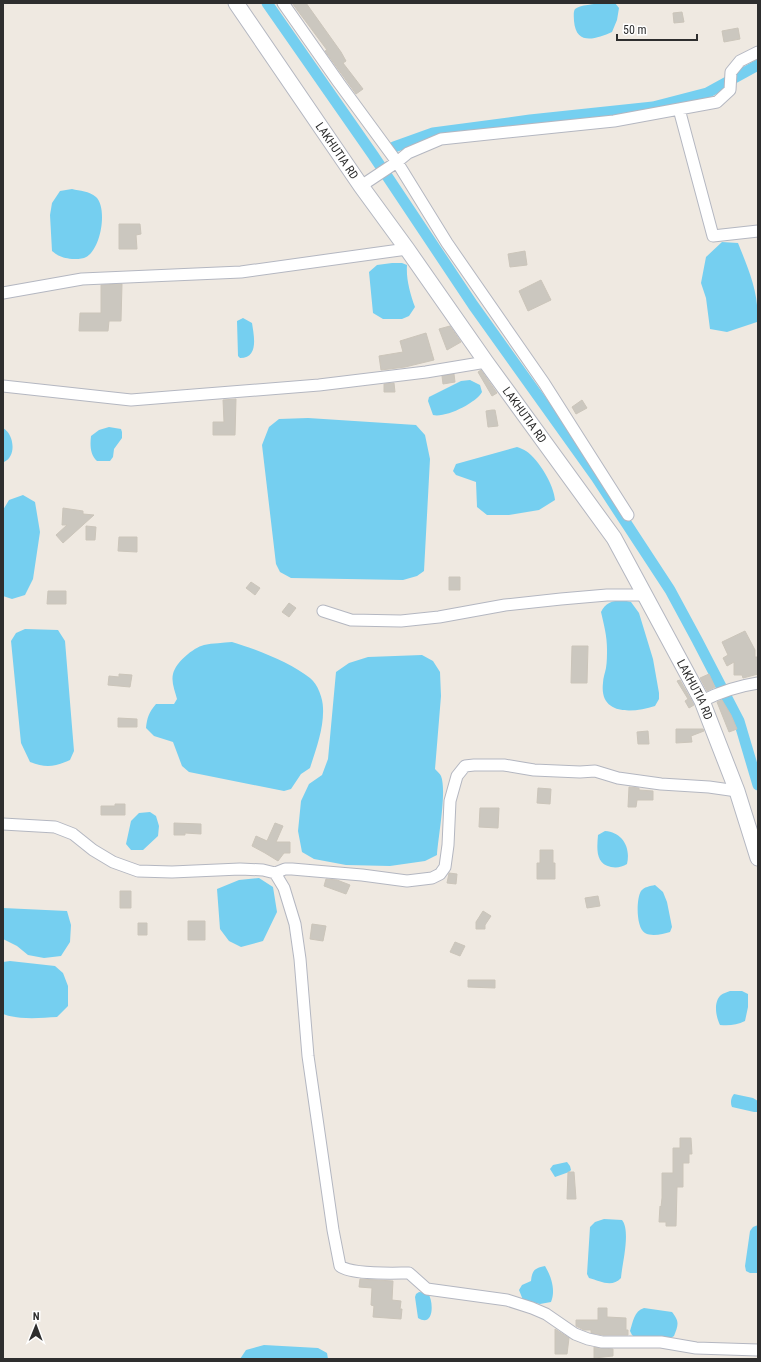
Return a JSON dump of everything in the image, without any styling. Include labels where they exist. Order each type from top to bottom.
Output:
[{"type":"street","name":"LAKHUTIA RD","points":[[236,3],[361,186],[486,362],[614,538],[702,701],[737,791],[758,858]]},
{"type":"street","points":[[283,3],[339,84],[397,162],[447,243],[544,383],[628,515]]},
{"type":"street","points":[[361,186],[408,153],[441,139],[614,121],[717,102],[730,90],[730,72],[740,61],[758,52]]},
{"type":"street","points":[[679,109],[713,236],[758,230]]},
{"type":"street","points":[[3,294],[82,279],[241,272],[407,249]]},
{"type":"street","points":[[3,386],[131,400],[319,385],[426,372],[486,362]]},
{"type":"street","points":[[323,611],[351,620],[401,621],[439,617],[505,605],[561,599],[607,595],[644,595]]},
{"type":"street","points":[[702,701],[720,692],[746,684],[758,683]]},
{"type":"street","points":[[3,824],[54,827],[73,834],[93,850],[114,862],[138,871],[172,872],[240,869],[263,870],[275,873],[286,869],[292,869],[362,875],[407,881],[432,878],[440,874],[445,867],[448,845],[450,801],[457,776],[465,766],[504,765],[534,770],[580,772],[596,771],[618,778],[661,784],[709,787],[737,791]]},
{"type":"street","points":[[275,873],[284,888],[295,924],[300,959],[308,1056],[333,1230],[340,1266],[351,1272],[409,1273],[427,1289],[507,1300],[546,1314],[575,1334],[602,1342],[661,1342],[696,1348],[758,1350]]},
{"type":"water","points":[[602,3],[615,3],[619,8],[617,20],[612,32],[600,37],[583,37],[576,29],[574,21],[575,9]]},
{"type":"water","points":[[72,189],[87,192],[96,197],[102,210],[101,229],[95,247],[90,254],[81,259],[64,258],[52,251],[50,215],[52,203],[60,191]]},
{"type":"water","points":[[722,242],[738,243],[746,262],[757,302],[757,322],[727,332],[710,329],[706,298],[701,283],[706,257]]},
{"type":"water","points":[[402,263],[407,265],[407,276],[415,307],[409,316],[402,319],[383,319],[373,313],[369,272],[377,265]]},
{"type":"water","points":[[243,318],[252,323],[254,345],[250,354],[246,357],[240,358],[238,356],[237,321]]},
{"type":"water","points":[[470,380],[480,385],[482,392],[474,401],[453,412],[433,415],[428,401],[429,397],[461,381]]},
{"type":"water","points":[[308,418],[416,425],[425,435],[430,459],[424,571],[417,576],[403,580],[291,578],[280,572],[276,564],[262,445],[269,427],[279,419]]},
{"type":"water","points":[[109,427],[121,429],[122,438],[114,449],[113,457],[110,461],[97,461],[92,453],[91,436],[99,430]]},
{"type":"water","points":[[3,428],[10,435],[12,440],[11,455],[4,462]]},
{"type":"water","points":[[517,447],[525,450],[536,460],[549,480],[555,500],[539,510],[509,515],[487,515],[477,507],[476,482],[456,475],[453,471],[456,464]]},
{"type":"water","points":[[23,495],[35,502],[40,532],[33,579],[25,595],[12,599],[3,596],[3,510],[9,500]]},
{"type":"water","points":[[622,600],[631,602],[639,613],[653,659],[659,693],[659,699],[655,706],[637,710],[619,710],[612,707],[606,702],[603,694],[607,649],[606,635],[601,612],[609,603]]},
{"type":"water","points":[[25,629],[58,630],[65,641],[74,751],[70,760],[55,765],[45,766],[30,762],[21,743],[11,641],[16,633]]},
{"type":"water","points":[[232,642],[252,648],[302,672],[313,681],[320,692],[323,704],[323,716],[317,746],[310,768],[301,774],[291,789],[284,791],[189,772],[182,766],[173,742],[154,736],[146,728],[149,715],[156,704],[174,704],[177,699],[172,680],[175,669],[181,660],[190,652],[204,645]]},
{"type":"water","points":[[422,655],[433,661],[440,672],[441,696],[435,769],[441,776],[443,792],[437,855],[425,861],[390,866],[346,865],[314,859],[302,852],[298,831],[301,801],[309,784],[322,775],[328,759],[336,672],[349,663],[368,657]]},
{"type":"water","points":[[150,812],[156,816],[159,826],[158,836],[143,850],[131,850],[126,844],[131,821],[139,813]]},
{"type":"water","points":[[605,831],[616,834],[624,842],[628,852],[627,864],[619,867],[611,867],[602,863],[597,850],[598,835]]},
{"type":"water","points":[[259,878],[273,887],[277,912],[263,941],[241,947],[229,941],[220,929],[217,889],[239,880]]},
{"type":"water","points":[[655,885],[663,892],[667,902],[672,927],[670,932],[651,935],[642,930],[638,920],[638,900],[642,890]]},
{"type":"water","points":[[3,908],[67,911],[71,925],[70,942],[61,956],[44,958],[28,955],[17,946],[3,939]]},
{"type":"water","points":[[10,961],[55,966],[63,973],[68,986],[68,1006],[57,1017],[23,1018],[3,1014],[3,962]]},
{"type":"water","points":[[730,991],[742,991],[748,994],[748,1007],[745,1021],[733,1025],[720,1025],[716,1014],[718,998],[724,993]]},
{"type":"water","points":[[734,1094],[753,1098],[758,1101],[758,1112],[732,1107],[731,1100]]},
{"type":"water","points":[[567,1162],[571,1170],[555,1177],[550,1169],[553,1165]]},
{"type":"water","points":[[604,1219],[622,1220],[625,1225],[626,1239],[621,1278],[614,1283],[602,1282],[589,1278],[587,1274],[590,1227],[595,1222]]},
{"type":"water","points":[[758,1225],[758,1273],[750,1273],[746,1271],[745,1266],[750,1231],[753,1227]]},
{"type":"water","points":[[545,1266],[553,1288],[551,1302],[540,1304],[523,1300],[519,1290],[522,1285],[531,1281],[532,1274],[535,1270]]},
{"type":"water","points":[[419,1292],[428,1293],[430,1297],[432,1308],[430,1317],[427,1320],[418,1318],[415,1297]]},
{"type":"water","points":[[644,1308],[672,1312],[678,1324],[674,1336],[669,1339],[636,1338],[632,1335],[630,1331],[634,1317],[641,1309]]},
{"type":"water","points":[[264,1345],[318,1348],[327,1353],[328,1359],[240,1359],[246,1350]]},
{"type":"building","points":[[292,3],[306,3],[341,52],[346,61],[343,63],[363,89],[356,94],[325,51],[327,50]]},
{"type":"building","points":[[682,12],[684,22],[674,23],[673,13]]},
{"type":"building","points":[[738,28],[740,39],[724,42],[722,31]]},
{"type":"building","points":[[119,224],[140,224],[141,234],[136,235],[137,249],[119,249]]},
{"type":"building","points":[[525,251],[527,265],[510,267],[508,254]]},
{"type":"building","points":[[541,280],[551,300],[528,311],[519,291]]},
{"type":"building","points":[[122,284],[121,321],[109,321],[108,331],[79,331],[80,313],[101,313],[101,285]]},
{"type":"building","points":[[450,326],[461,342],[447,350],[439,329]]},
{"type":"building","points":[[426,333],[434,360],[405,367],[381,370],[379,356],[403,352],[400,341]]},
{"type":"building","points":[[481,370],[497,393],[492,396],[478,372]]},
{"type":"building","points":[[454,374],[455,382],[443,384],[442,376]]},
{"type":"building","points":[[394,383],[395,392],[384,392],[384,384]]},
{"type":"building","points":[[236,399],[235,435],[213,435],[213,422],[224,422],[223,400]]},
{"type":"building","points":[[582,400],[587,408],[576,414],[572,407]]},
{"type":"building","points":[[495,410],[498,426],[488,427],[486,411]]},
{"type":"building","points":[[63,508],[83,511],[83,514],[94,515],[63,543],[56,535],[67,525],[62,525]]},
{"type":"building","points":[[86,526],[96,527],[95,540],[86,540]]},
{"type":"building","points":[[119,537],[137,537],[137,552],[118,551]]},
{"type":"building","points":[[449,577],[460,577],[460,590],[449,590]]},
{"type":"building","points":[[251,582],[260,588],[255,595],[246,588]]},
{"type":"building","points":[[48,591],[66,591],[66,604],[47,604]]},
{"type":"building","points":[[289,603],[296,608],[289,617],[282,612]]},
{"type":"building","points":[[745,631],[755,650],[755,657],[758,657],[758,674],[743,678],[742,675],[734,675],[734,662],[727,666],[723,658],[728,655],[722,642]]},
{"type":"building","points":[[572,646],[588,646],[587,683],[571,683]]},
{"type":"building","points":[[119,674],[132,675],[130,687],[108,685],[109,676],[119,677]]},
{"type":"building","points":[[709,674],[715,687],[707,691],[700,678]]},
{"type":"building","points":[[680,680],[694,705],[689,708],[685,701],[688,699],[677,681]]},
{"type":"building","points":[[722,700],[737,729],[729,732],[717,702]]},
{"type":"building","points":[[118,718],[137,719],[137,727],[118,727]]},
{"type":"building","points":[[676,729],[703,729],[704,731],[691,736],[692,742],[676,743]]},
{"type":"building","points":[[648,731],[649,744],[638,744],[637,732]]},
{"type":"building","points":[[629,787],[639,788],[639,790],[653,791],[653,800],[637,800],[636,807],[628,807]]},
{"type":"building","points":[[538,788],[551,789],[550,804],[537,803]]},
{"type":"building","points":[[115,804],[125,804],[125,815],[101,815],[101,806],[115,806]]},
{"type":"building","points":[[480,808],[499,808],[498,828],[479,827]]},
{"type":"building","points":[[174,823],[201,824],[201,834],[185,833],[185,835],[174,835]]},
{"type":"building","points":[[275,823],[283,826],[276,842],[290,842],[290,853],[284,853],[278,861],[252,846],[256,836],[267,841]]},
{"type":"building","points":[[540,850],[553,850],[555,879],[537,879],[537,863],[540,863]]},
{"type":"building","points":[[449,873],[457,874],[456,884],[447,883]]},
{"type":"building","points":[[326,879],[337,880],[350,885],[346,894],[324,886]]},
{"type":"building","points":[[120,891],[131,891],[131,908],[120,908]]},
{"type":"building","points":[[598,896],[600,906],[587,908],[585,898]]},
{"type":"building","points":[[483,911],[491,916],[485,925],[485,929],[476,929],[476,922]]},
{"type":"building","points":[[188,921],[205,921],[205,940],[188,940]]},
{"type":"building","points":[[138,923],[147,923],[147,935],[138,935]]},
{"type":"building","points":[[312,924],[326,926],[323,941],[310,939]]},
{"type":"building","points":[[455,942],[465,946],[460,956],[450,952]]},
{"type":"building","points":[[468,980],[495,980],[495,988],[468,987]]},
{"type":"building","points":[[680,1138],[691,1138],[692,1154],[689,1154],[689,1163],[683,1163],[683,1187],[677,1187],[676,1226],[666,1226],[666,1222],[659,1222],[662,1198],[662,1173],[673,1173],[673,1148],[680,1148]]},
{"type":"building","points":[[568,1172],[574,1172],[576,1199],[567,1199]]},
{"type":"building","points":[[360,1279],[393,1281],[392,1300],[401,1301],[401,1319],[373,1317],[374,1306],[371,1305],[372,1288],[359,1287]]},
{"type":"building","points":[[598,1308],[607,1308],[607,1317],[626,1318],[626,1330],[628,1330],[628,1335],[603,1335],[591,1333],[591,1330],[584,1330],[576,1326],[576,1320],[598,1320]]},
{"type":"building","points":[[555,1329],[569,1338],[567,1354],[555,1354]]},
{"type":"building","points":[[594,1347],[613,1349],[613,1356],[594,1358]]},
{"type":"waterway","points":[[267,3],[373,155],[473,305],[596,477],[670,590],[739,721],[758,785]]},
{"type":"waterway","points":[[394,147],[433,133],[530,120],[653,107],[707,93],[758,65]]}]
